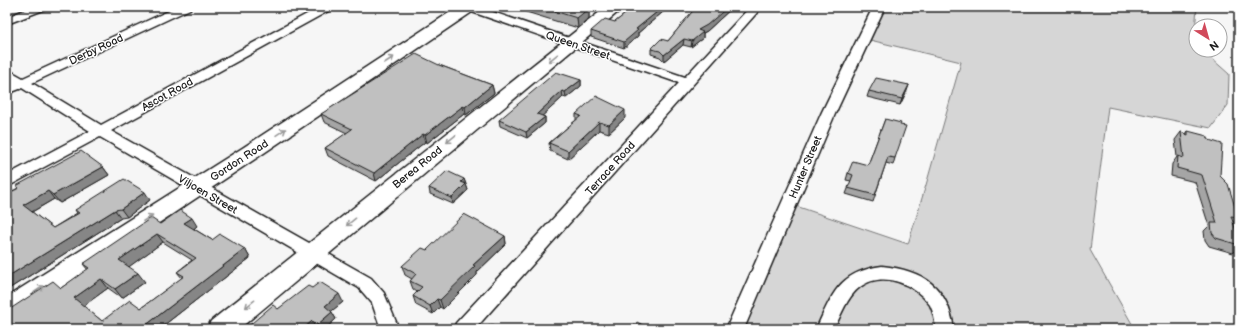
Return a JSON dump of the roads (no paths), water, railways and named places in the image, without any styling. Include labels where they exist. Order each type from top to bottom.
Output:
[{"type":"street","points":[[7,21],[42,7]]},
{"type":"street","name":"Derby Road","points":[[7,90],[186,7]]},
{"type":"street","name":"Ascot Road","points":[[7,182],[328,7]]},
{"type":"street","name":"Queen Street","points":[[468,7],[688,82]]},
{"type":"street","name":"Gordon Road","points":[[7,310],[468,7]]},
{"type":"street","name":"Berea Road","points":[[220,329],[457,134],[616,7]]},
{"type":"street","name":"Terrace Road","points":[[463,329],[756,7]]},
{"type":"street","name":"Hunter Street","points":[[735,329],[828,114],[879,7]]},
{"type":"street","name":"Viljoen Street","points":[[7,74],[100,131],[312,254],[365,283],[378,297],[390,329]]},
{"type":"street","points":[[825,329],[841,297],[853,283],[867,274],[886,272],[906,278],[924,288],[938,302],[946,318],[945,329]]}]
